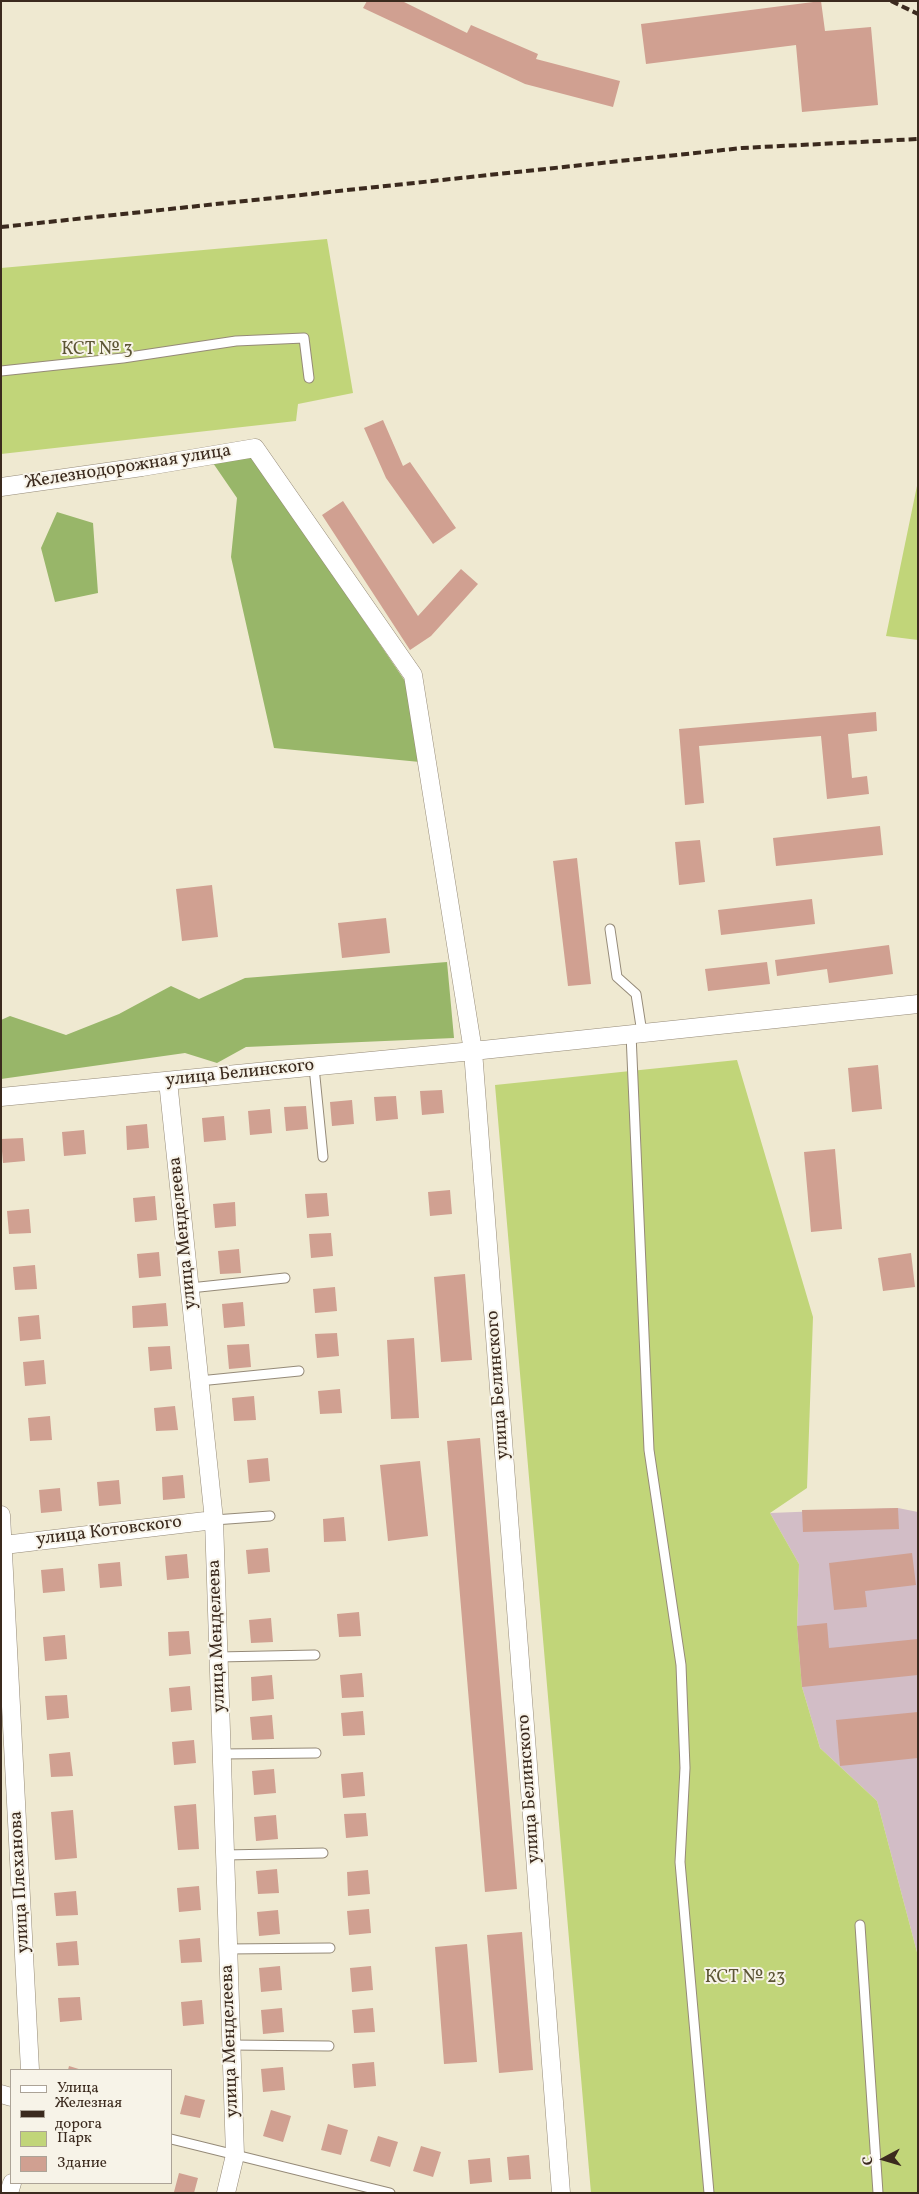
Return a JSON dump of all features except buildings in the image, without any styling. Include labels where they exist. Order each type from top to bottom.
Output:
[{"type":"street","name":"Железнодорожная улица","points":[[1,487],[142,467],[255,448],[414,675],[474,1051]]},
{"type":"street","points":[[474,1051],[918,1004]]},
{"type":"street","name":"улица Белинского","points":[[1,1097],[474,1051],[561,2193]]},
{"type":"street","name":"улица Менделеева","points":[[168,1081],[214,1520],[235,2155],[226,2193]]},
{"type":"street","name":"улица Котовского","points":[[2,1531],[214,1520]]},
{"type":"street","name":"улица Плеханова","points":[[2,1531],[5,1641],[30,2069]]},
{"type":"lane","points":[[1,371],[123,358],[236,341],[304,338],[309,378]]},
{"type":"lane","points":[[610,929],[617,977],[636,994],[649,1450],[680,1665],[685,1768],[680,1862],[710,2193]]},
{"type":"lane","points":[[314,1067],[323,1157]]},
{"type":"lane","points":[[190,1288],[285,1278]]},
{"type":"lane","points":[[199,1381],[299,1371]]},
{"type":"lane","points":[[214,1520],[270,1516]]},
{"type":"lane","points":[[218,1657],[315,1655]]},
{"type":"lane","points":[[222,1754],[316,1753]]},
{"type":"lane","points":[[225,1855],[324,1853]]},
{"type":"lane","points":[[860,1925],[878,2193]]},
{"type":"lane","points":[[228,1949],[330,1948]]},
{"type":"lane","points":[[231,2046],[329,2046]]},
{"type":"lane","points":[[172,2138],[390,2193]]},
{"type":"shaded area","points":[[898,1508],[918,1512],[918,1956],[877,1801],[820,1748],[802,1687],[797,1626],[799,1564],[770,1513]]},
{"type":"green space","name":"КСТ № 3","points":[[327,239],[353,393],[298,404],[296,421],[1,454],[1,268]]},
{"type":"green space","points":[[252,456],[405,681],[420,762],[274,748],[231,557],[237,498],[213,463]]},
{"type":"green space","points":[[918,481],[918,640],[886,636]]},
{"type":"green space","points":[[57,512],[93,523],[98,593],[55,602],[41,548]]},
{"type":"green space","points":[[447,962],[454,1038],[246,1047],[217,1063],[185,1053],[1,1079],[1,1020],[10,1016],[66,1035],[119,1014],[171,986],[199,999],[245,978]]},
{"type":"green space","name":"КСТ № 23","points":[[737,1060],[813,1317],[807,1488],[770,1513],[799,1564],[797,1626],[802,1687],[820,1748],[877,1801],[918,1956],[918,2193],[591,2193],[495,1085]]},
{"type":"railway","points":[[891,1],[918,14]]},
{"type":"railway","points":[[1,227],[742,148],[918,139]]}]
